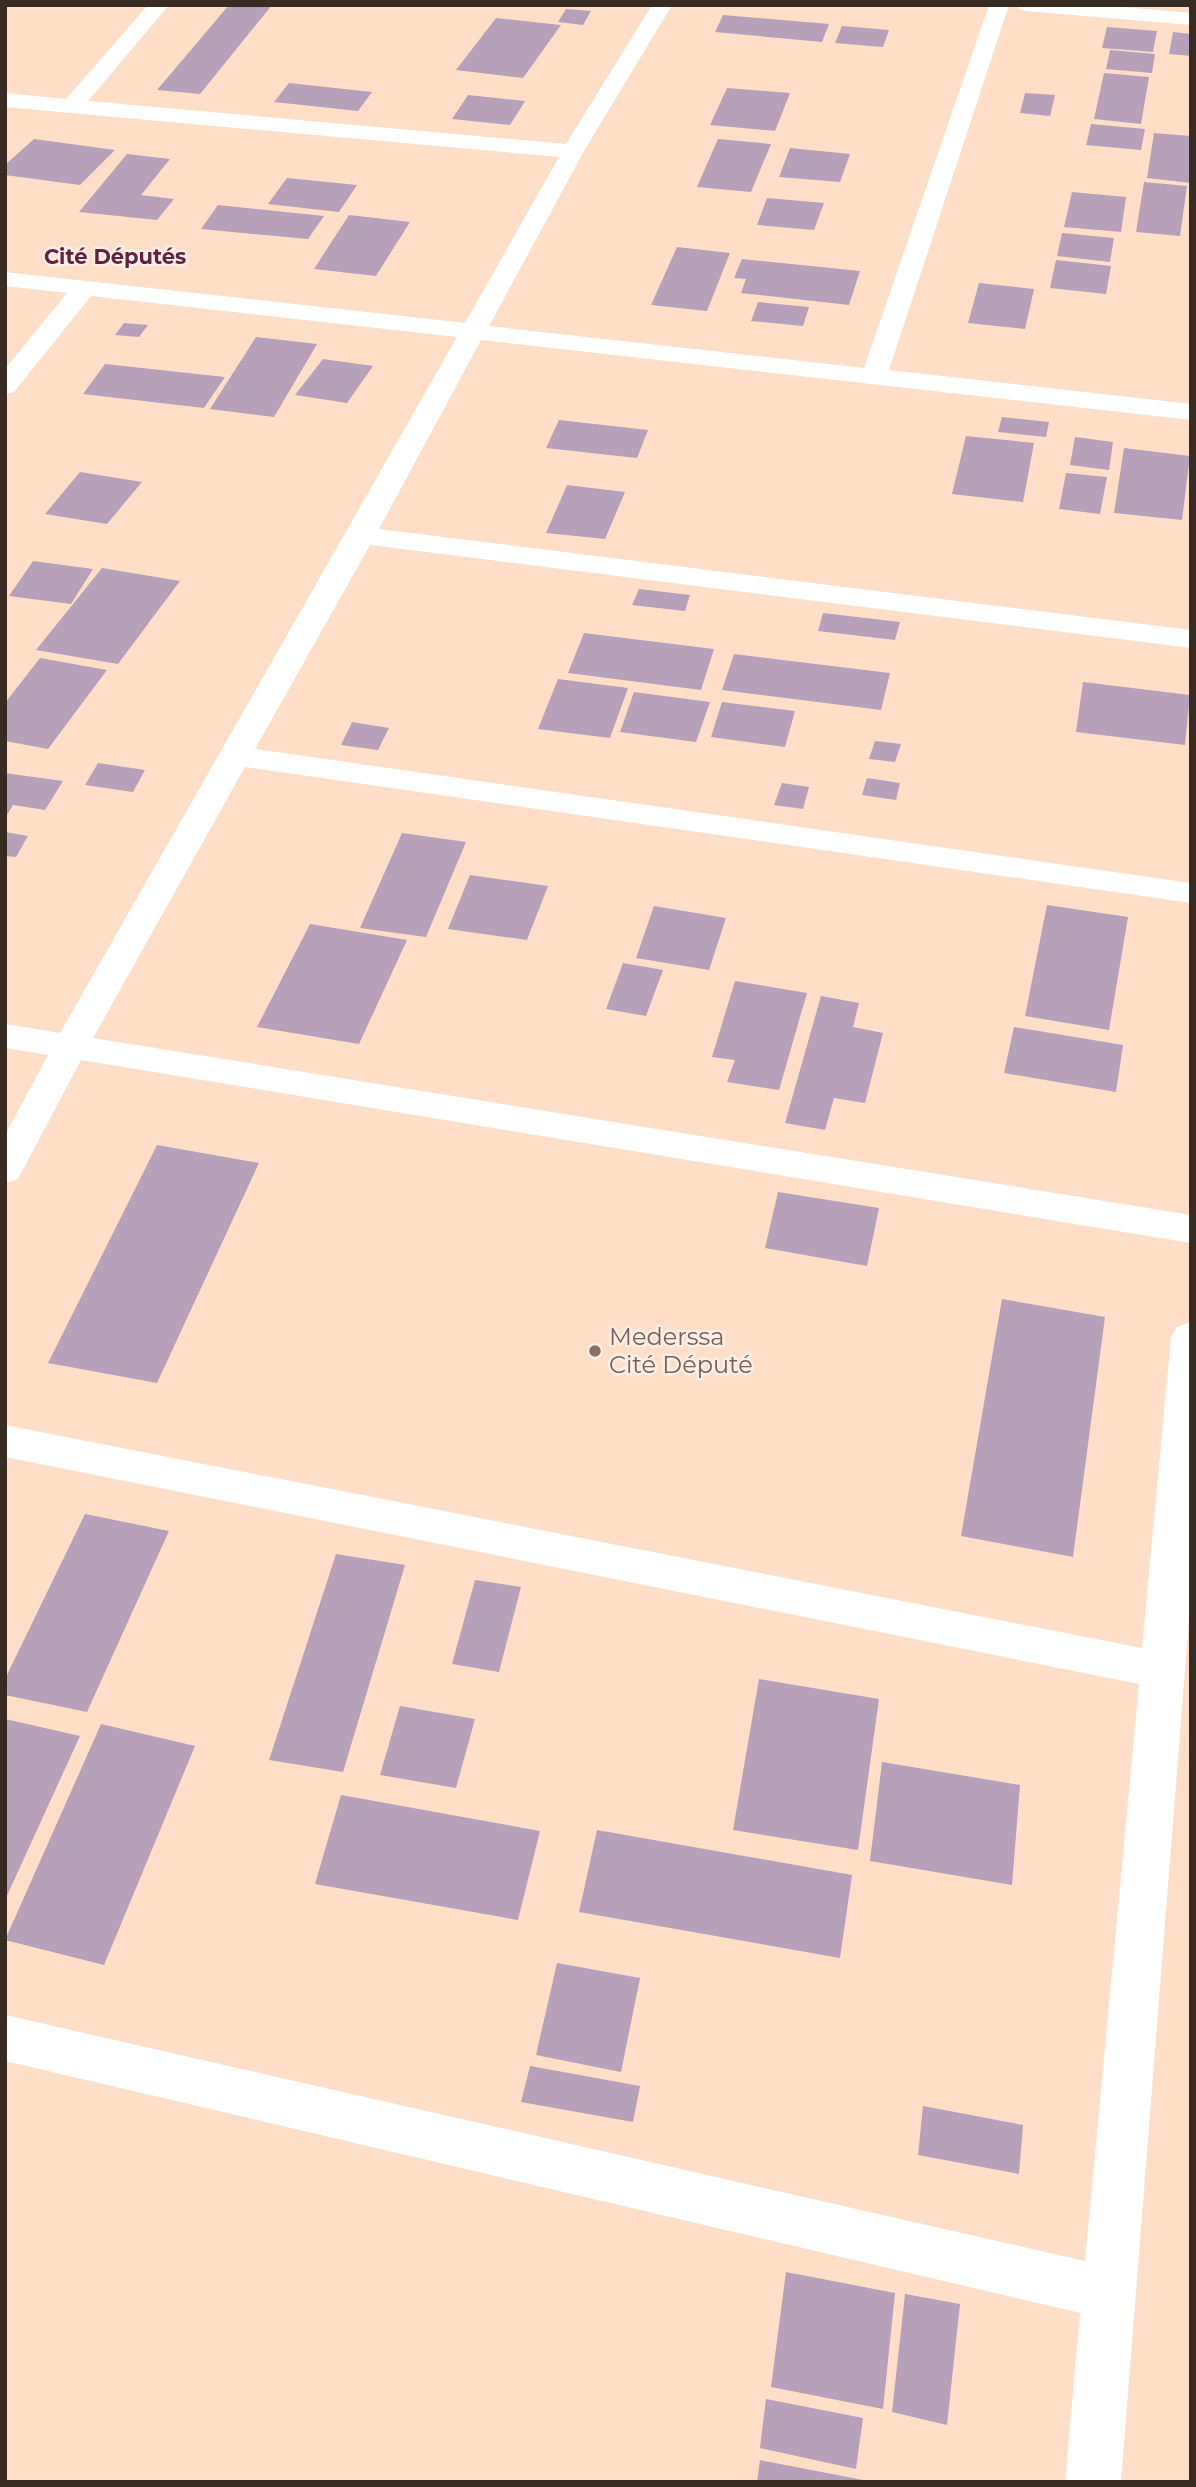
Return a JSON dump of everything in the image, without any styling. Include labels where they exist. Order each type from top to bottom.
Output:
[{"type":"street","points":[[72,106],[159,5]]},
{"type":"street","points":[[5,1170],[70,1047],[361,535],[573,151],[662,5]]},
{"type":"street","points":[[874,376],[999,5]]},
{"type":"street","points":[[1026,5],[1191,19]]},
{"type":"street","points":[[5,100],[573,151]]},
{"type":"street","points":[[5,279],[1191,412]]},
{"type":"street","points":[[5,386],[85,288]]},
{"type":"street","points":[[361,535],[1191,639]]},
{"type":"street","points":[[234,756],[1191,893]]},
{"type":"street","points":[[5,1036],[1191,1229]]},
{"type":"street","points":[[1093,2482],[1191,1337]]},
{"type":"street","points":[[5,1441],[1162,1670]]},
{"type":"street","points":[[5,2038],[1109,2293]]},
{"type":"building","points":[[229,5],[272,5],[200,94],[157,90]]},
{"type":"building","points":[[566,9],[591,11],[583,25],[558,22]]},
{"type":"building","points":[[723,15],[829,24],[822,42],[715,32]]},
{"type":"building","points":[[496,18],[561,25],[523,78],[456,70]]},
{"type":"building","points":[[842,26],[889,30],[883,47],[835,43]]},
{"type":"building","points":[[1107,27],[1157,31],[1153,52],[1102,48]]},
{"type":"building","points":[[1173,32],[1191,34],[1191,56],[1169,54]]},
{"type":"building","points":[[1110,50],[1155,54],[1152,73],[1106,69]]},
{"type":"building","points":[[1104,73],[1149,77],[1141,124],[1094,119]]},
{"type":"building","points":[[289,83],[372,92],[358,111],[274,102]]},
{"type":"building","points":[[727,88],[790,93],[775,131],[710,125]]},
{"type":"building","points":[[1025,93],[1055,95],[1050,116],[1020,113]]},
{"type":"building","points":[[468,95],[525,101],[510,125],[452,119]]},
{"type":"building","points":[[1091,124],[1145,129],[1141,150],[1086,145]]},
{"type":"building","points":[[1154,133],[1191,136],[1191,183],[1147,178]]},
{"type":"building","points":[[34,139],[115,150],[80,185],[5,175],[5,165]]},
{"type":"building","points":[[718,139],[771,144],[751,192],[697,187]]},
{"type":"building","points":[[790,148],[850,154],[840,182],[779,177]]},
{"type":"building","points":[[127,154],[170,159],[141,195],[174,199],[157,220],[79,212]]},
{"type":"building","points":[[287,178],[357,185],[339,212],[268,204]]},
{"type":"building","points":[[1144,182],[1187,186],[1180,236],[1136,232]]},
{"type":"building","points":[[1072,192],[1126,197],[1121,232],[1064,227]]},
{"type":"building","points":[[767,198],[824,203],[814,230],[757,225]]},
{"type":"building","points":[[218,205],[324,216],[308,239],[201,229]]},
{"type":"building","points":[[349,215],[410,222],[376,276],[314,269]]},
{"type":"building","points":[[1062,233],[1114,238],[1110,262],[1057,256]]},
{"type":"building","points":[[677,247],[730,253],[707,311],[651,305]]},
{"type":"building","points":[[742,259],[860,271],[849,305],[741,293],[746,279],[734,278]]},
{"type":"building","points":[[1056,260],[1111,266],[1106,294],[1050,288]]},
{"type":"building","points":[[979,283],[1034,289],[1025,329],[968,323]]},
{"type":"building","points":[[758,302],[809,307],[803,326],[751,321]]},
{"type":"building","points":[[124,323],[148,325],[139,337],[115,335]]},
{"type":"building","points":[[256,337],[317,344],[274,417],[210,409]]},
{"type":"building","points":[[323,359],[373,366],[347,403],[295,395]]},
{"type":"building","points":[[105,364],[225,377],[204,408],[83,394]]},
{"type":"building","points":[[1002,417],[1049,422],[1046,437],[998,432]]},
{"type":"building","points":[[559,420],[648,430],[637,458],[546,448]]},
{"type":"building","points":[[966,436],[1034,443],[1023,502],[952,494]]},
{"type":"building","points":[[1075,437],[1113,442],[1109,470],[1070,465]]},
{"type":"building","points":[[1124,448],[1190,456],[1182,520],[1114,513]]},
{"type":"building","points":[[80,472],[142,482],[107,524],[45,514]]},
{"type":"building","points":[[1066,473],[1107,477],[1100,514],[1059,509]]},
{"type":"building","points":[[567,485],[625,492],[605,539],[546,533]]},
{"type":"building","points":[[33,561],[93,569],[71,604],[9,596]]},
{"type":"building","points":[[102,568],[180,581],[118,664],[36,650]]},
{"type":"building","points":[[639,589],[690,595],[685,611],[632,605]]},
{"type":"building","points":[[823,613],[900,622],[895,640],[818,631]]},
{"type":"building","points":[[584,633],[714,649],[701,690],[568,673]]},
{"type":"building","points":[[734,654],[890,673],[881,710],[722,690]]},
{"type":"building","points":[[40,658],[107,670],[48,749],[5,741],[5,703]]},
{"type":"building","points":[[558,679],[628,688],[610,738],[538,729]]},
{"type":"building","points":[[1083,682],[1190,695],[1185,745],[1076,732]]},
{"type":"building","points":[[634,692],[710,702],[696,742],[620,732]]},
{"type":"building","points":[[722,702],[795,711],[785,747],[711,737]]},
{"type":"building","points":[[352,722],[389,728],[378,750],[341,745]]},
{"type":"building","points":[[875,741],[901,744],[895,762],[869,759]]},
{"type":"building","points":[[98,763],[145,770],[133,792],[85,785]]},
{"type":"building","points":[[5,773],[63,781],[45,810],[13,805],[5,818]]},
{"type":"building","points":[[867,778],[900,783],[896,800],[862,795]]},
{"type":"building","points":[[782,783],[809,787],[803,809],[774,805]]},
{"type":"building","points":[[5,832],[28,836],[16,857],[5,856]]},
{"type":"building","points":[[402,833],[466,842],[426,937],[360,928]]},
{"type":"building","points":[[470,875],[548,886],[527,940],[448,929]]},
{"type":"building","points":[[1047,905],[1128,917],[1109,1030],[1025,1016]]},
{"type":"building","points":[[654,906],[726,918],[709,970],[636,958]]},
{"type":"building","points":[[310,924],[407,940],[359,1044],[257,1027]]},
{"type":"building","points":[[623,963],[663,970],[646,1016],[606,1009]]},
{"type":"building","points":[[735,981],[807,993],[779,1090],[727,1082],[735,1060],[712,1057]]},
{"type":"building","points":[[821,996],[859,1003],[853,1027],[883,1033],[865,1103],[834,1098],[825,1130],[785,1123]]},
{"type":"building","points":[[1014,1027],[1123,1045],[1116,1092],[1004,1073]]},
{"type":"building","points":[[157,1145],[259,1163],[157,1383],[48,1363]]},
{"type":"building","points":[[778,1192],[879,1208],[867,1266],[765,1248]]},
{"type":"building","points":[[1002,1299],[1105,1317],[1073,1557],[961,1536]]},
{"type":"building","points":[[85,1514],[169,1531],[87,1712],[5,1695],[5,1679]]},
{"type":"building","points":[[336,1554],[405,1565],[343,1772],[269,1760]]},
{"type":"building","points":[[475,1580],[521,1587],[499,1672],[452,1664]]},
{"type":"building","points":[[759,1679],[879,1699],[858,1850],[733,1830]]},
{"type":"building","points":[[400,1706],[475,1719],[456,1788],[380,1775]]},
{"type":"building","points":[[5,1719],[80,1736],[5,1900]]},
{"type":"building","points":[[101,1724],[195,1746],[104,1965],[5,1940]]},
{"type":"building","points":[[882,1762],[1020,1785],[1012,1885],[870,1861]]},
{"type":"building","points":[[341,1795],[540,1831],[518,1920],[315,1884]]},
{"type":"building","points":[[597,1830],[852,1875],[840,1958],[579,1912]]},
{"type":"building","points":[[557,1963],[640,1978],[621,2072],[536,2055]]},
{"type":"building","points":[[530,2066],[640,2086],[633,2122],[521,2102]]},
{"type":"building","points":[[923,2106],[1023,2125],[1019,2174],[918,2155]]},
{"type":"building","points":[[786,2272],[895,2293],[883,2409],[771,2387]]},
{"type":"building","points":[[905,2294],[960,2304],[947,2425],[892,2412]]},
{"type":"building","points":[[766,2399],[863,2418],[856,2469],[760,2448]]},
{"type":"building","points":[[760,2460],[863,2480],[863,2482],[757,2482]]},
{"type":"place","name":"Mederssa Cité Député","points":[[595,1351]]},
{"type":"district","name":"Cité Députés","points":[[115,257]]}]
